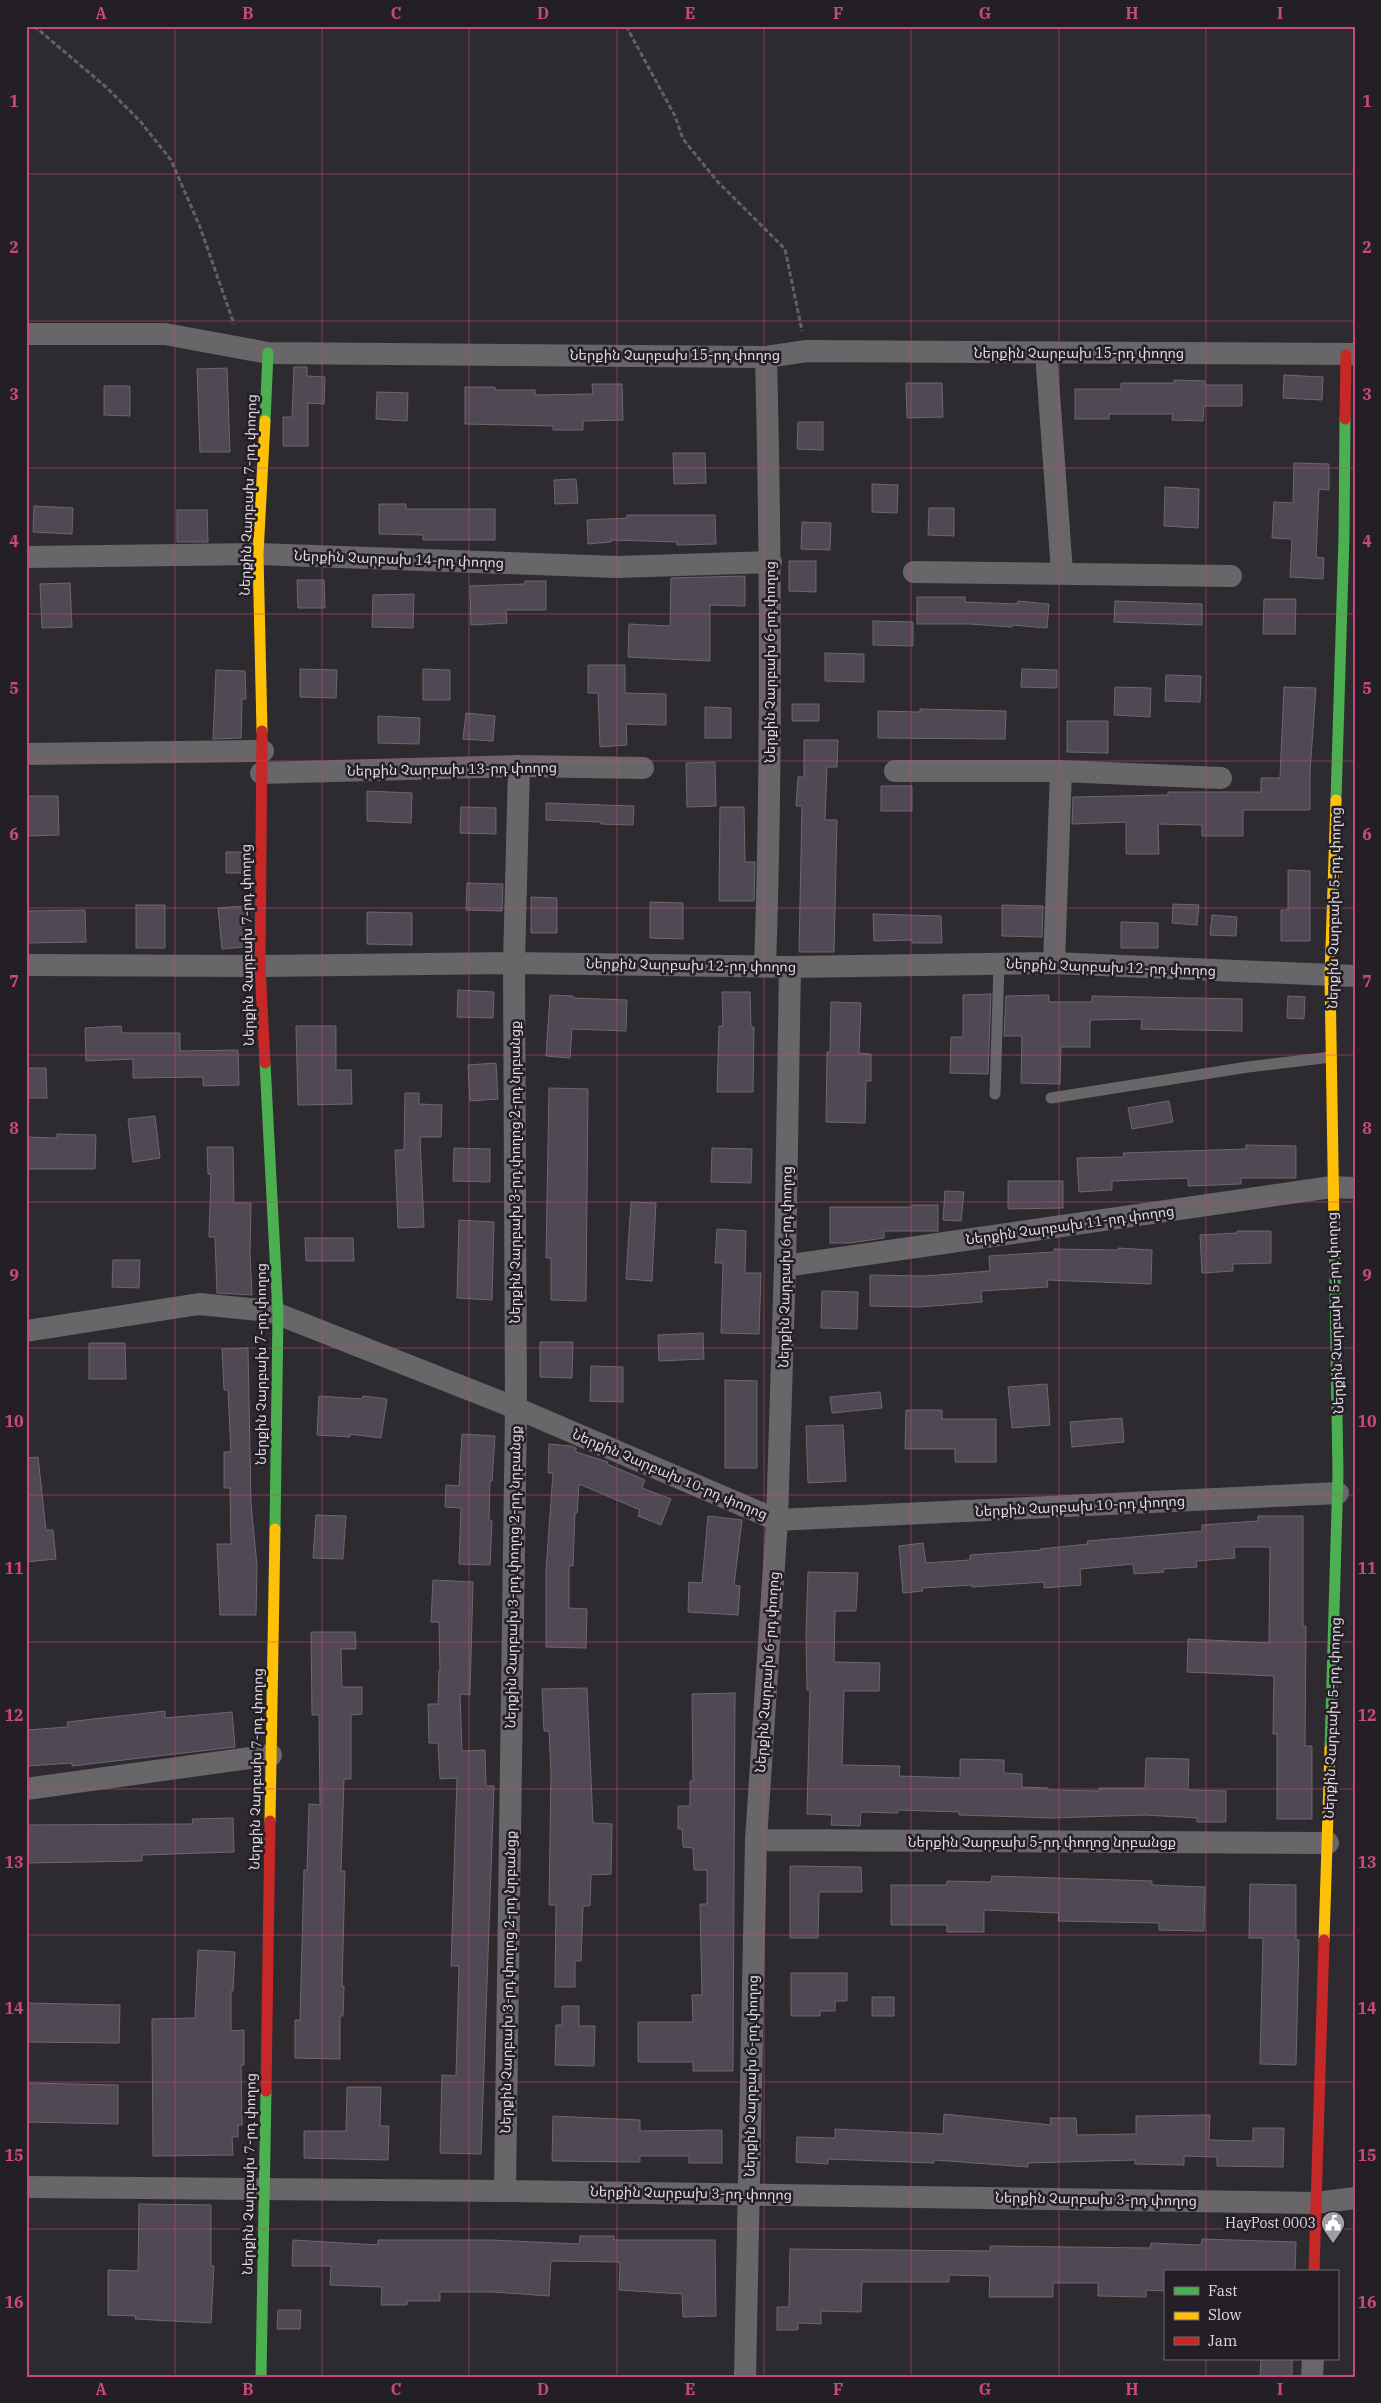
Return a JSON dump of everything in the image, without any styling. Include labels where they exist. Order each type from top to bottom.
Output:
[{"type":"street","name":"Ներքին Չարբախ 15-րդ փողոց","points":[[26,334],[165,334],[268,353],[766,357],[807,351],[1350,354]]},
{"type":"street","name":"Ներքին Չարբախ 7-րդ փողոց","points":[[261,2377],[278,1314],[260,966],[261,774],[263,751],[258,554],[268,353]]},
{"type":"street","points":[[1046,353],[1062,572]]},
{"type":"street","name":"Ներքին Չարբախ 5-րդ փողոց","points":[[1314,2270],[1328,1843],[1347,1434],[1332,1187],[1333,1057],[1330,976],[1347,737],[1350,354]]},
{"type":"street","name":"Ներքին Չարբախ 6-րդ փողոց","points":[[765,966],[769,862],[771,562],[766,357]]},
{"type":"street","name":"Ներքին Չարբախ 14-րդ փողոց","points":[[26,557],[258,554],[617,567],[771,562]]},
{"type":"street","points":[[914,572],[1062,572],[1231,576]]},
{"type":"street","points":[[26,754],[263,751]]},
{"type":"street","name":"Ներքին Չարբախ 13-րդ փողոց","points":[[261,774],[519,766],[643,768]]},
{"type":"street","name":"Ներքին Չարբախ 3-րդ փողոց 2-րդ նրբանցք","points":[[505,2191],[516,1408],[514,963],[519,766]]},
{"type":"street","points":[[895,771],[1061,771],[1221,778]]},
{"type":"street","points":[[1054,963],[1061,771]]},
{"type":"street","name":"Ներքին Չարբախ 12-րդ փողոց","points":[[26,965],[260,966],[514,963],[790,967],[1054,963],[1355,976]]},
{"type":"street","name":"Ներքին Չարբախ 6-րդ փողոց","points":[[745,2377],[756,1840],[777,1520],[785,1266],[790,967]]},
{"type":"street","name":"Ներքին Չարբախ 11-րդ փողոց","points":[[785,1266],[1332,1187],[1355,1188]]},
{"type":"street","name":"Ներքին Չարբախ 10-րդ փողոց","points":[[26,1331],[199,1304],[270,1311],[516,1408],[777,1520],[1344,1481]]},
{"type":"street","points":[[26,1789],[271,1756]]},
{"type":"street","name":"Ներքին Չարբախ 5-րդ փողոց նրբանցք","points":[[756,1840],[1328,1843]]},
{"type":"street","name":"Ներքին Չարբախ 3-րդ փողոց","points":[[26,2187],[748,2194],[1316,2203],[1355,2198]]},
{"type":"street","points":[[1312,2377],[1313,2360]]},
{"type":"lane","points":[[995,1094],[1000,964]]},
{"type":"lane","points":[[1051,1098],[1248,1067],[1333,1057]]},
{"type":"path","points":[[34,26],[106,87],[140,121],[171,160],[200,227],[235,326]]},
{"type":"path","points":[[626,26],[675,116],[683,139],[718,181],[785,249],[807,351]]},
{"type":"building","points":[[294,367],[307,367],[307,376],[325,377],[324,404],[308,403],[308,446],[283,446],[283,417],[292,417]]},
{"type":"building","points":[[227,368],[230,452],[200,452],[197,369]]},
{"type":"building","points":[[1284,375],[1323,377],[1322,400],[1283,398]]},
{"type":"building","points":[[1174,380],[1205,381],[1205,385],[1242,385],[1242,406],[1204,406],[1203,421],[1172,420],[1173,414],[1109,414],[1109,419],[1075,419],[1075,389],[1121,389],[1121,383],[1174,383]]},
{"type":"building","points":[[906,383],[942,383],[943,417],[907,418]]},
{"type":"building","points":[[592,384],[622,384],[623,420],[583,421],[583,430],[553,430],[553,426],[465,424],[465,387],[495,387],[495,390],[535,390],[535,395],[593,394]]},
{"type":"building","points":[[104,386],[130,386],[130,416],[104,415]]},
{"type":"building","points":[[377,392],[408,393],[407,421],[376,419]]},
{"type":"building","points":[[798,422],[823,422],[823,450],[797,449]]},
{"type":"building","points":[[673,453],[705,453],[706,483],[674,484]]},
{"type":"building","points":[[1294,463],[1329,464],[1329,490],[1319,489],[1316,557],[1324,558],[1323,579],[1290,577],[1292,539],[1272,538],[1274,502],[1293,503]]},
{"type":"building","points":[[576,479],[578,503],[555,504],[554,480]]},
{"type":"building","points":[[872,484],[898,485],[897,513],[872,512]]},
{"type":"building","points":[[1165,487],[1199,489],[1198,528],[1164,526]]},
{"type":"building","points":[[379,504],[406,504],[406,509],[495,509],[495,540],[423,540],[423,535],[379,534]]},
{"type":"building","points":[[34,506],[73,508],[72,534],[33,532]]},
{"type":"building","points":[[929,508],[954,508],[954,536],[928,535]]},
{"type":"building","points":[[177,510],[207,510],[208,542],[177,542]]},
{"type":"building","points":[[627,515],[715,515],[716,544],[677,545],[677,542],[611,540],[611,542],[588,544],[587,520],[627,518]]},
{"type":"building","points":[[802,522],[831,523],[830,550],[801,549]]},
{"type":"building","points":[[789,561],[816,561],[816,592],[789,591]]},
{"type":"building","points":[[745,576],[745,606],[710,605],[710,661],[628,657],[629,624],[670,626],[671,578]]},
{"type":"building","points":[[297,580],[324,580],[325,608],[298,608]]},
{"type":"building","points":[[525,581],[546,581],[546,610],[506,610],[507,623],[471,625],[470,586],[525,584]]},
{"type":"building","points":[[70,583],[72,627],[42,628],[40,584]]},
{"type":"building","points":[[414,594],[413,628],[372,627],[373,595]]},
{"type":"building","points":[[917,597],[965,597],[965,602],[1017,604],[1018,601],[1049,604],[1047,628],[1012,625],[1012,627],[969,624],[917,624]]},
{"type":"building","points":[[1264,599],[1296,599],[1295,634],[1263,634]]},
{"type":"building","points":[[1115,601],[1202,604],[1202,625],[1114,622]]},
{"type":"building","points":[[873,621],[913,622],[913,646],[873,645]]},
{"type":"building","points":[[825,653],[864,654],[864,682],[825,681]]},
{"type":"building","points":[[588,665],[625,665],[625,693],[666,694],[666,725],[626,724],[627,745],[600,747],[598,693],[588,693]]},
{"type":"building","points":[[300,669],[337,670],[336,698],[300,697]]},
{"type":"building","points":[[423,669],[450,670],[450,700],[423,700]]},
{"type":"building","points":[[1022,669],[1057,670],[1057,688],[1021,687]]},
{"type":"building","points":[[216,670],[245,671],[246,699],[242,699],[241,738],[213,739]]},
{"type":"building","points":[[1166,675],[1201,676],[1200,702],[1165,701]]},
{"type":"building","points":[[1115,687],[1151,688],[1150,717],[1114,715]]},
{"type":"building","points":[[1284,687],[1316,688],[1310,772],[1310,810],[1243,810],[1243,836],[1202,836],[1202,825],[1158,824],[1159,854],[1126,854],[1126,822],[1072,824],[1073,797],[1168,795],[1168,792],[1261,792],[1261,778],[1280,778]]},
{"type":"building","points":[[792,704],[819,704],[819,721],[792,721]]},
{"type":"building","points":[[705,707],[731,708],[731,738],[705,738]]},
{"type":"building","points":[[920,709],[1006,711],[1005,739],[878,738],[878,711],[920,712]]},
{"type":"building","points":[[466,713],[495,716],[493,741],[463,739]]},
{"type":"building","points":[[378,716],[420,718],[419,744],[378,743]]},
{"type":"building","points":[[1067,721],[1108,721],[1108,753],[1067,752]]},
{"type":"building","points":[[804,740],[838,740],[837,767],[827,767],[825,820],[837,820],[834,952],[799,952],[802,806],[796,806],[798,777],[804,777]]},
{"type":"building","points":[[715,762],[716,806],[687,807],[686,763]]},
{"type":"building","points":[[881,786],[912,786],[912,811],[881,811]]},
{"type":"building","points":[[367,791],[412,793],[411,823],[367,821]]},
{"type":"building","points":[[26,796],[58,796],[59,835],[26,836]]},
{"type":"building","points":[[546,803],[634,806],[633,825],[546,820]]},
{"type":"building","points":[[461,807],[496,808],[496,834],[460,833]]},
{"type":"building","points":[[720,807],[744,807],[745,862],[755,862],[754,901],[719,901]]},
{"type":"building","points":[[226,852],[245,852],[245,873],[226,873]]},
{"type":"building","points":[[1288,870],[1310,871],[1310,941],[1281,941],[1281,910],[1288,910]]},
{"type":"building","points":[[467,883],[503,884],[502,911],[466,910]]},
{"type":"building","points":[[531,897],[557,898],[557,933],[531,933]]},
{"type":"building","points":[[650,902],[683,903],[683,939],[650,938]]},
{"type":"building","points":[[1173,904],[1199,905],[1197,925],[1172,923]]},
{"type":"building","points":[[136,905],[165,905],[165,948],[136,948]]},
{"type":"building","points":[[1002,905],[1043,906],[1042,937],[1002,936]]},
{"type":"building","points":[[245,906],[244,947],[222,949],[218,908]]},
{"type":"building","points":[[85,910],[86,942],[26,943],[26,911]]},
{"type":"building","points":[[367,912],[412,913],[412,945],[367,944]]},
{"type":"building","points":[[873,914],[941,916],[942,943],[912,943],[912,940],[874,941]]},
{"type":"building","points":[[1212,915],[1237,917],[1236,936],[1210,935]]},
{"type":"building","points":[[1121,922],[1158,923],[1158,948],[1121,948]]},
{"type":"building","points":[[458,990],[494,992],[493,1018],[457,1017]]},
{"type":"building","points":[[722,992],[750,992],[751,1027],[754,1027],[753,1092],[717,1092],[719,1026],[723,1026]]},
{"type":"building","points":[[991,994],[988,1074],[950,1073],[951,1037],[963,1037],[963,995]]},
{"type":"building","points":[[550,995],[573,996],[573,998],[627,1000],[626,1031],[572,1029],[570,1058],[546,1056]]},
{"type":"building","points":[[1049,995],[1049,1002],[1092,1002],[1092,996],[1242,999],[1242,1031],[1141,1029],[1142,1019],[1090,1020],[1090,1047],[1061,1047],[1060,1084],[1021,1083],[1022,1036],[1004,1036],[1006,996]]},
{"type":"building","points":[[1288,996],[1305,997],[1304,1019],[1287,1018]]},
{"type":"building","points":[[831,1002],[861,1003],[859,1053],[871,1054],[871,1081],[866,1081],[865,1123],[826,1122],[827,1052],[830,1052]]},
{"type":"building","points":[[121,1026],[122,1033],[180,1033],[180,1051],[238,1050],[239,1085],[203,1086],[203,1077],[133,1078],[133,1059],[86,1061],[85,1028]]},
{"type":"building","points":[[296,1026],[336,1026],[336,1070],[351,1070],[352,1104],[298,1105]]},
{"type":"building","points":[[496,1063],[498,1099],[470,1101],[468,1065]]},
{"type":"building","points":[[26,1068],[46,1068],[47,1098],[26,1098]]},
{"type":"building","points":[[549,1088],[588,1089],[586,1301],[551,1300],[551,1258],[546,1258]]},
{"type":"building","points":[[405,1093],[419,1093],[419,1104],[442,1105],[441,1137],[420,1137],[424,1227],[398,1228],[395,1150],[404,1150]]},
{"type":"building","points":[[1169,1101],[1173,1122],[1132,1129],[1128,1108]]},
{"type":"building","points":[[155,1116],[160,1158],[133,1162],[128,1119]]},
{"type":"building","points":[[57,1134],[96,1135],[95,1169],[26,1169],[26,1137],[57,1138]]},
{"type":"building","points":[[1246,1145],[1296,1146],[1296,1178],[1241,1178],[1241,1184],[1188,1186],[1188,1178],[1112,1181],[1112,1190],[1079,1192],[1077,1158],[1124,1157],[1123,1153],[1246,1149]]},
{"type":"building","points":[[207,1147],[233,1147],[234,1203],[251,1203],[250,1254],[252,1295],[217,1293],[215,1237],[209,1237],[211,1174],[208,1174]]},
{"type":"building","points":[[454,1148],[490,1149],[490,1182],[453,1181]]},
{"type":"building","points":[[712,1148],[752,1149],[751,1183],[711,1182]]},
{"type":"building","points":[[1008,1181],[1063,1181],[1063,1208],[1008,1209]]},
{"type":"building","points":[[945,1191],[964,1192],[961,1221],[943,1220]]},
{"type":"building","points":[[631,1202],[656,1203],[652,1281],[626,1279]]},
{"type":"building","points":[[912,1205],[938,1205],[938,1231],[884,1231],[884,1238],[850,1243],[830,1243],[830,1207],[912,1207]]},
{"type":"building","points":[[459,1220],[494,1222],[492,1300],[457,1298]]},
{"type":"building","points":[[717,1229],[746,1231],[745,1273],[761,1273],[759,1334],[721,1333],[723,1263],[715,1263]]},
{"type":"building","points":[[1237,1231],[1271,1231],[1271,1263],[1233,1264],[1233,1271],[1202,1273],[1200,1235],[1237,1233]]},
{"type":"building","points":[[305,1238],[353,1238],[354,1261],[306,1261]]},
{"type":"building","points":[[1118,1248],[1152,1250],[1151,1284],[1047,1280],[1048,1287],[981,1291],[982,1302],[920,1307],[870,1306],[870,1275],[925,1276],[990,1271],[989,1256],[1054,1252],[1054,1249],[1118,1250]]},
{"type":"building","points":[[113,1260],[140,1260],[139,1288],[112,1287]]},
{"type":"building","points":[[822,1291],[858,1292],[857,1329],[821,1328]]},
{"type":"building","points":[[703,1333],[704,1359],[659,1361],[658,1335]]},
{"type":"building","points":[[540,1342],[573,1342],[572,1378],[540,1377]]},
{"type":"building","points":[[89,1343],[125,1343],[126,1379],[89,1379]]},
{"type":"building","points":[[248,1348],[251,1503],[257,1566],[256,1615],[220,1615],[217,1544],[231,1544],[230,1488],[224,1488],[224,1452],[231,1452],[228,1390],[224,1390],[222,1349]]},
{"type":"building","points":[[591,1366],[623,1367],[623,1402],[590,1401]]},
{"type":"building","points":[[725,1380],[757,1381],[757,1468],[725,1468]]},
{"type":"building","points":[[1047,1384],[1050,1425],[1012,1428],[1008,1387]]},
{"type":"building","points":[[880,1392],[882,1408],[832,1413],[830,1397]]},
{"type":"building","points":[[319,1396],[362,1399],[363,1396],[387,1399],[381,1438],[350,1434],[350,1437],[317,1435]]},
{"type":"building","points":[[906,1410],[942,1410],[942,1419],[996,1419],[996,1462],[955,1462],[955,1449],[905,1449]]},
{"type":"building","points":[[1122,1418],[1124,1442],[1072,1447],[1070,1422]]},
{"type":"building","points":[[843,1425],[846,1481],[808,1483],[806,1426]]},
{"type":"building","points":[[462,1434],[495,1436],[492,1481],[490,1481],[489,1520],[492,1521],[490,1565],[459,1564],[461,1508],[445,1507],[446,1485],[459,1486]]},
{"type":"building","points":[[549,1444],[571,1446],[576,1448],[576,1452],[608,1462],[607,1464],[645,1480],[642,1488],[671,1499],[661,1525],[638,1516],[640,1510],[579,1484],[577,1513],[575,1513],[573,1566],[569,1566],[569,1608],[587,1609],[586,1648],[546,1647],[546,1570],[553,1473],[548,1473]]},
{"type":"building","points":[[38,1457],[46,1530],[53,1530],[56,1559],[26,1562],[26,1458]]},
{"type":"building","points":[[316,1515],[346,1516],[343,1559],[313,1558]]},
{"type":"building","points":[[708,1516],[742,1520],[734,1585],[740,1586],[738,1615],[688,1612],[689,1582],[702,1583]]},
{"type":"building","points":[[1258,1516],[1303,1516],[1303,1626],[1306,1626],[1305,1746],[1312,1746],[1312,1819],[1277,1819],[1277,1734],[1273,1734],[1274,1676],[1187,1672],[1188,1639],[1269,1643],[1270,1547],[1234,1547],[1235,1558],[1196,1561],[1197,1567],[1163,1569],[1164,1572],[1134,1574],[1133,1564],[1080,1569],[1081,1585],[1044,1588],[1044,1582],[972,1587],[972,1585],[922,1588],[923,1591],[903,1593],[899,1546],[923,1543],[926,1563],[970,1560],[970,1555],[1041,1550],[1088,1544],[1087,1541],[1202,1531],[1202,1525],[1258,1521]]},
{"type":"building","points":[[808,1572],[858,1573],[856,1611],[835,1611],[834,1662],[880,1663],[879,1691],[844,1691],[842,1765],[900,1766],[899,1776],[960,1778],[960,1759],[1004,1760],[1004,1773],[1022,1774],[1022,1787],[1048,1788],[1048,1790],[1099,1791],[1099,1788],[1145,1788],[1146,1758],[1189,1759],[1188,1790],[1226,1791],[1226,1822],[1197,1822],[1197,1818],[1145,1815],[1052,1818],[959,1815],[959,1812],[898,1810],[898,1813],[861,1812],[860,1826],[831,1825],[832,1815],[807,1814],[810,1690],[807,1690],[806,1634]]},
{"type":"building","points":[[433,1580],[473,1582],[470,1695],[460,1694],[462,1751],[485,1750],[486,1786],[494,1786],[481,2154],[440,2153],[442,2075],[456,2076],[459,1966],[451,1966],[457,1778],[440,1779],[438,1743],[429,1743],[428,1704],[438,1704],[440,1671],[439,1622],[431,1622]]},
{"type":"building","points":[[311,1632],[355,1632],[356,1649],[341,1649],[342,1687],[362,1687],[362,1714],[351,1715],[351,1779],[344,1779],[341,1871],[345,1871],[342,1986],[344,1986],[343,2016],[340,2016],[340,2059],[295,2058],[295,2020],[300,2020],[304,1870],[307,1870],[309,1804],[320,1805],[319,1715],[312,1715]]},
{"type":"building","points":[[587,1688],[593,1823],[612,1824],[611,1874],[591,1875],[590,1906],[583,1906],[581,1961],[575,1961],[575,1987],[555,1987],[556,1905],[549,1905],[551,1774],[549,1731],[544,1731],[542,1689]]},
{"type":"building","points":[[735,1693],[733,2071],[693,2071],[693,2062],[638,2062],[638,2022],[693,2022],[692,1995],[702,1995],[700,1904],[707,1904],[707,1870],[694,1870],[693,1848],[683,1847],[682,1829],[678,1829],[678,1806],[690,1806],[690,1781],[693,1781],[692,1694]]},
{"type":"building","points":[[165,1711],[165,1718],[232,1712],[235,1747],[72,1766],[72,1763],[26,1766],[26,1730],[68,1727],[67,1722]]},
{"type":"building","points":[[233,1818],[234,1852],[142,1855],[142,1861],[26,1863],[26,1825],[193,1824],[192,1819]]},
{"type":"building","points":[[790,1866],[861,1867],[862,1892],[819,1892],[818,1938],[790,1938]]},
{"type":"building","points":[[992,1876],[1152,1881],[1152,1885],[1205,1887],[1204,1931],[1159,1930],[1159,1923],[1058,1921],[1059,1913],[984,1910],[984,1932],[947,1932],[947,1925],[891,1925],[891,1885],[947,1885],[947,1881],[991,1882]]},
{"type":"building","points":[[1250,1884],[1296,1885],[1296,1940],[1299,1940],[1296,2065],[1260,2064],[1263,1938],[1249,1938]]},
{"type":"building","points":[[198,1950],[235,1952],[233,1991],[231,1991],[231,2031],[244,2030],[244,2065],[241,2065],[242,2125],[238,2125],[238,2137],[232,2137],[233,2155],[153,2156],[152,2019],[195,2018]]},
{"type":"building","points":[[791,1973],[847,1973],[847,2001],[835,2001],[835,2011],[820,2011],[820,2016],[791,2016]]},
{"type":"building","points":[[872,1997],[894,1997],[894,2016],[872,2016]]},
{"type":"building","points":[[26,2003],[120,2005],[119,2043],[26,2042]]},
{"type":"building","points":[[562,2006],[579,2006],[579,2026],[595,2026],[594,2066],[555,2065],[556,2025],[562,2025]]},
{"type":"building","points":[[26,2083],[118,2085],[118,2124],[26,2122]]},
{"type":"building","points":[[347,2087],[381,2087],[380,2126],[389,2126],[388,2160],[304,2158],[304,2131],[346,2131]]},
{"type":"building","points":[[944,2114],[1051,2125],[1050,2118],[1076,2118],[1077,2135],[1136,2134],[1136,2116],[1210,2115],[1209,2140],[1253,2141],[1253,2128],[1284,2128],[1283,2167],[1217,2166],[1217,2157],[1184,2156],[1184,2165],[1135,2164],[1135,2160],[1028,2163],[1028,2167],[934,2160],[934,2163],[828,2159],[828,2164],[796,2162],[797,2137],[835,2138],[835,2129],[943,2134]]},
{"type":"building","points":[[553,2116],[640,2120],[640,2131],[722,2130],[722,2163],[689,2163],[689,2156],[640,2156],[640,2162],[552,2161]]},
{"type":"building","points":[[139,2204],[211,2205],[211,2266],[214,2266],[211,2323],[135,2319],[136,2316],[108,2315],[108,2270],[138,2271]]},
{"type":"building","points":[[580,2236],[614,2236],[614,2240],[715,2240],[716,2316],[683,2317],[682,2294],[619,2290],[620,2264],[618,2262],[551,2261],[549,2296],[493,2292],[440,2292],[440,2301],[407,2301],[407,2305],[381,2305],[382,2287],[330,2285],[331,2266],[292,2266],[293,2240],[378,2245],[378,2240],[491,2240],[579,2244]]},
{"type":"building","points":[[1202,2239],[1296,2242],[1295,2270],[1164,2270],[1164,2291],[1146,2290],[1146,2297],[1098,2296],[1098,2283],[1053,2283],[1053,2297],[989,2297],[990,2276],[949,2275],[949,2282],[862,2282],[861,2312],[821,2311],[821,2324],[798,2323],[798,2330],[777,2330],[777,2307],[789,2307],[790,2249],[990,2251],[990,2246],[1150,2248],[1151,2243],[1201,2245]]},
{"type":"building","points":[[278,2310],[301,2310],[300,2329],[277,2329]]},
{"type":"building","points":[[1261,2360],[1292,2360],[1292,2377],[1260,2377]]},
{"type":"traffic: fast","points":[[265,421],[268,353]]},
{"type":"traffic: fast","points":[[1336,800],[1344,537],[1345,419]]},
{"type":"traffic: fast","points":[[265,1063],[278,1314],[275,1529]]},
{"type":"traffic: fast","points":[[1330,1749],[1338,1474],[1334,1226]]},
{"type":"traffic: fast","points":[[261,2377],[266,2091]]},
{"type":"traffic: slow","points":[[262,731],[258,554],[265,421]]},
{"type":"traffic: slow","points":[[1334,1226],[1330,976],[1336,800]]},
{"type":"traffic: slow","points":[[270,1821],[275,1529]]},
{"type":"traffic: slow","points":[[1324,1940],[1330,1749]]},
{"type":"traffic: jam","points":[[1345,419],[1346,355]]},
{"type":"traffic: jam","points":[[262,731],[260,966],[265,1063]]},
{"type":"traffic: jam","points":[[266,2091],[270,1821]]},
{"type":"traffic: jam","points":[[1314,2270],[1324,1940]]},
{"type":"place","name":"HayPost 0003","points":[[1333,2244]]}]
